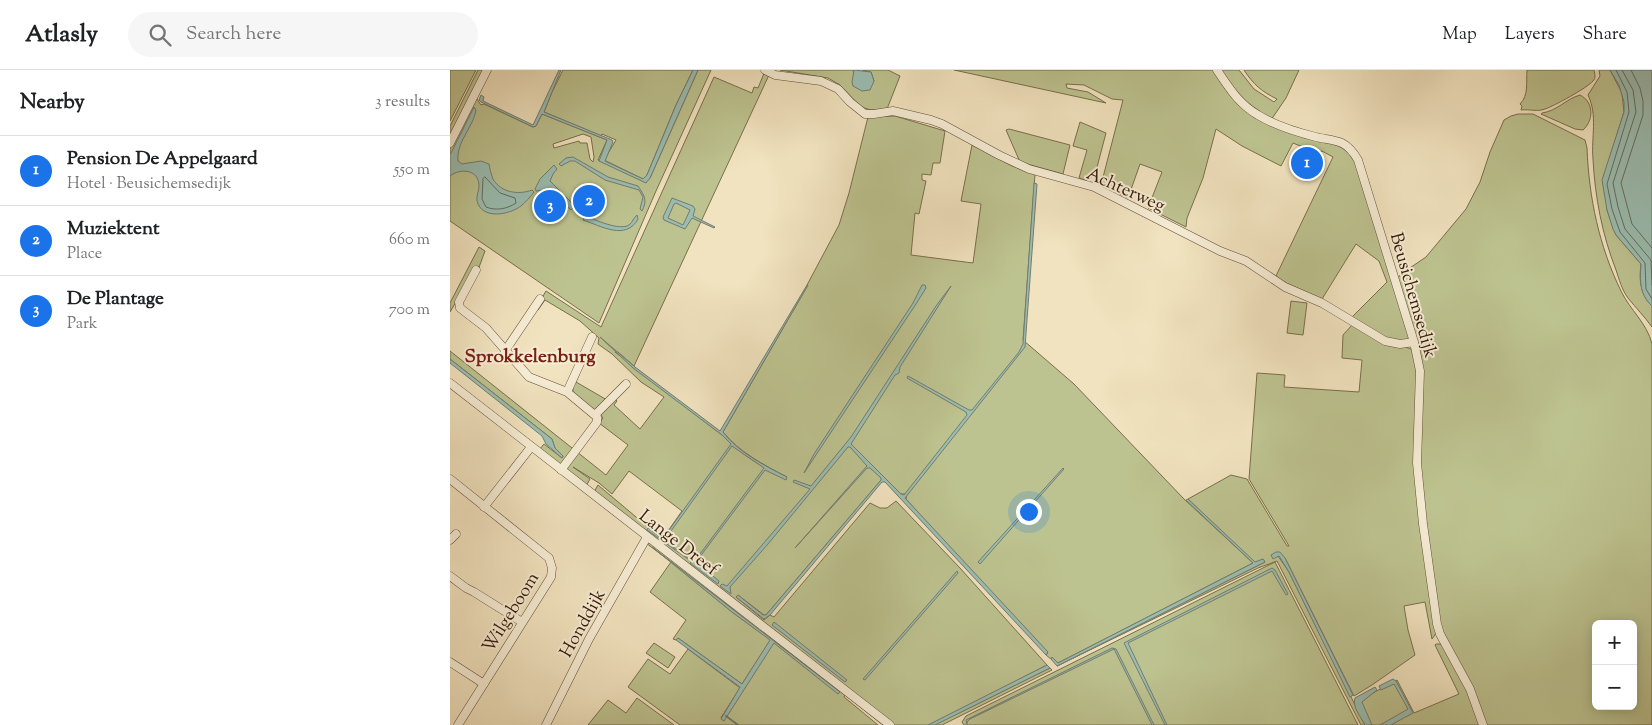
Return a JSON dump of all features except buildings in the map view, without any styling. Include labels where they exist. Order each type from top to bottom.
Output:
[{"type":"street","points":[[450,143],[487,70]]},
{"type":"street","name":"Achterweg","points":[[765,70],[775,75],[821,80],[838,89],[865,114],[893,111],[931,120],[1029,169],[1094,187],[1220,251],[1246,261],[1285,287],[1322,303],[1385,341],[1400,344],[1414,342]]},
{"type":"street","name":"Beusichemsedijk","points":[[1217,70],[1231,92],[1257,114],[1298,133],[1341,143],[1350,148],[1354,153],[1414,342],[1420,371],[1417,463],[1423,524],[1437,624],[1443,641],[1470,689],[1483,725]]},
{"type":"street","points":[[476,270],[459,302],[459,306],[486,328],[529,377],[567,392],[595,415],[597,422],[561,470]]},
{"type":"street","points":[[505,351],[540,299]]},
{"type":"street","points":[[567,392],[592,337]]},
{"type":"street","name":"Lange Dreef","points":[[450,383],[890,725]]},
{"type":"street","points":[[595,415],[626,384]]},
{"type":"street","points":[[484,506],[531,447]]},
{"type":"street","name":"Wilgeboom","points":[[450,479],[548,558],[552,568],[551,578],[458,725]]},
{"type":"street","name":"Honddijk","points":[[546,725],[588,639],[647,537]]},
{"type":"street","points":[[450,576],[522,622]]},
{"type":"street","points":[[450,662],[484,684]]},
{"type":"green space","points":[[450,70],[476,70],[450,121]]},
{"type":"green space","points":[[478,70],[484,70],[450,137],[450,126]]},
{"type":"green space","points":[[563,70],[693,70],[676,105],[647,175],[643,179],[604,160],[616,140],[602,134],[601,136],[544,112]]},
{"type":"green space","points":[[698,70],[711,70],[599,323],[450,221],[450,149],[475,96],[481,105],[484,104],[533,127],[536,126],[542,114],[607,140],[598,160],[646,182],[650,178]],"holes":[[[583,134],[591,137],[593,162],[590,159],[587,143],[580,143],[579,141],[554,148],[553,144]]]},
{"type":"green space","points":[[780,70],[854,70],[853,72],[874,81],[871,72],[862,70],[888,70],[900,76],[887,109],[871,110],[861,107],[840,85],[828,78]]},
{"type":"green space","points":[[954,70],[1213,70],[1232,98],[1252,115],[1276,126],[1332,143],[1354,155],[1410,337],[1402,343],[1386,339],[1352,317],[1387,282],[1379,261],[1356,244],[1322,299],[1275,278],[1333,157],[1322,151],[1317,153],[1293,143],[1281,166],[1242,146],[1216,129],[1203,178],[1187,218],[1186,227],[1148,208],[1162,172],[1140,164],[1128,198],[1101,185],[1123,100],[1112,99],[1084,85],[1066,84],[1067,88],[1088,92],[1106,103]]},
{"type":"green space","points":[[1218,70],[1239,70],[1254,89],[1274,102],[1277,99],[1258,87],[1244,70],[1299,70],[1286,98],[1271,120],[1242,103]]},
{"type":"green space","points":[[1527,70],[1594,70],[1595,77],[1584,88],[1545,109],[1521,110],[1522,106],[1520,104],[1526,92]]},
{"type":"green space","points":[[1599,70],[1610,70],[1622,93],[1624,112],[1616,138],[1607,210],[1616,235],[1641,264],[1641,286],[1645,297],[1652,306],[1652,327],[1622,288],[1607,243],[1597,201],[1593,151],[1593,111],[1588,95],[1600,76]]},
{"type":"green space","points":[[765,71],[769,75],[634,366],[618,352],[615,352],[722,435],[737,449],[760,465],[787,477],[744,452],[723,432],[808,285],[839,225],[868,117],[895,116],[945,131],[940,163],[933,163],[931,175],[922,174],[922,180],[926,181],[919,214],[915,213],[911,255],[973,263],[981,204],[961,201],[972,145],[1012,166],[1035,174],[1023,340],[1074,384],[1184,499],[1253,563],[1058,663],[1046,655],[1048,653],[961,562],[906,499],[907,494],[901,494],[883,478],[766,615],[738,595],[736,597],[764,620],[770,615],[774,617],[870,503],[880,508],[887,508],[896,501],[960,568],[1047,665],[933,724],[1050,668],[1052,670],[942,725],[893,725],[594,492],[598,485],[661,538],[663,538],[682,511],[629,471],[612,494],[599,483],[573,467],[590,479],[586,486],[539,450],[544,444],[562,458],[563,456],[555,448],[552,439],[450,359],[450,351],[606,475],[628,445],[599,423],[603,418],[600,414],[615,399],[617,401],[614,405],[640,429],[664,397],[641,382],[612,354],[598,344],[599,338],[580,321],[545,300],[538,310],[536,308],[546,291],[601,327],[714,77],[752,93],[754,87],[758,88]]},
{"type":"green space","points":[[1580,95],[1588,102],[1591,111],[1587,126],[1583,130],[1575,129],[1541,114],[1552,110]]},
{"type":"green space","points":[[1518,114],[1533,114],[1585,140],[1590,185],[1601,239],[1621,291],[1650,336],[1652,344],[1652,725],[1485,725],[1441,628],[1420,463],[1423,382],[1397,279],[1401,274],[1426,257],[1466,209],[1480,182],[1490,152],[1504,120]]},
{"type":"green space","points":[[1080,122],[1106,133],[1096,171],[1088,181],[1079,178],[1087,150],[1073,146]]},
{"type":"green space","points":[[1009,129],[1070,145],[1063,174],[1020,162],[1006,130]]},
{"type":"green space","points":[[479,247],[485,251],[478,270],[475,270],[450,312],[450,303]]},
{"type":"green space","points":[[1291,301],[1307,303],[1303,335],[1287,333]]},
{"type":"green space","points":[[1352,325],[1413,350],[1418,370],[1416,437],[1437,632],[1432,639],[1425,602],[1404,606],[1415,655],[1354,696],[1285,558],[1278,556],[1289,572],[1365,725],[1361,725],[1277,561],[1258,568],[1057,666],[1265,562],[1263,559],[1255,563],[1188,499],[1231,475],[1247,479],[1287,546],[1289,546],[1249,479],[1257,373],[1285,375],[1284,387],[1359,392],[1362,360],[1342,358],[1343,335]]},
{"type":"green space","points":[[583,365],[576,382],[607,400],[595,412],[575,396],[573,392],[575,382]]},
{"type":"green space","points":[[647,540],[885,725],[845,695],[844,697],[878,725],[680,725],[628,687],[648,659],[670,674],[688,649],[740,688],[721,718],[770,641],[742,684],[678,638],[676,640],[673,639],[686,620],[650,592],[671,562],[761,633],[733,609],[646,543]]},
{"type":"green space","points":[[1275,562],[1358,725],[964,725],[962,722],[966,716]]},
{"type":"green space","points":[[654,643],[675,657],[668,668],[646,653]]},
{"type":"green space","points":[[1436,644],[1441,644],[1453,661],[1480,725],[1371,725],[1360,703],[1373,693],[1397,680],[1414,713],[1459,694]]},
{"type":"green space","points":[[637,698],[674,725],[588,725],[608,700],[626,713]]},
{"type":"water","points":[[559,70],[561,70],[544,112],[612,140],[613,142],[605,161],[643,179],[647,175],[676,105],[693,70],[698,70],[650,178],[646,183],[599,161],[607,140],[542,114],[536,126],[533,127],[479,100],[481,95],[484,97],[483,101],[533,125]]},
{"type":"water","points":[[854,70],[871,72],[874,81],[870,90],[862,91],[853,86]]},
{"type":"water","points":[[1610,70],[1652,70],[1652,306],[1643,292],[1641,264],[1616,235],[1607,210],[1602,180],[1624,112],[1624,102],[1619,85]]},
{"type":"water","points":[[474,107],[476,110],[474,117],[462,141],[458,161],[462,164],[481,161],[489,164],[496,184],[505,190],[527,192],[532,190],[534,192],[521,206],[510,212],[490,213],[480,207],[477,201],[478,180],[472,173],[464,171],[450,176],[450,155]]},
{"type":"water","points":[[573,157],[608,177],[638,186],[642,192],[645,204],[642,211],[640,209],[643,197],[639,190],[605,180],[575,161],[570,161],[561,166],[559,164],[566,158]]},
{"type":"water","points":[[554,165],[557,169],[550,181],[575,206],[571,210],[556,195],[548,191],[536,191],[535,189],[540,179]]},
{"type":"water","points":[[1034,183],[1037,184],[1025,347],[905,498],[1048,652],[1046,655],[885,482],[882,482],[770,615],[764,619],[736,597],[738,595],[763,615],[766,615],[881,480],[870,468],[867,468],[795,548],[867,466],[850,447],[848,447],[730,587],[731,594],[720,586],[722,584],[727,586],[810,489],[793,482],[794,480],[811,486],[851,437],[951,286],[900,367],[899,373],[895,375],[851,444],[901,494],[904,495],[967,415],[966,412],[907,378],[908,376],[972,410],[1019,352],[1023,344]]},
{"type":"water","points":[[672,198],[693,206],[695,209],[693,216],[715,227],[692,218],[685,229],[664,220],[663,217]],"holes":[[[676,203],[690,210],[683,225],[668,218]]]},
{"type":"water","points":[[585,215],[620,227],[629,225],[637,215],[638,219],[633,226],[620,231],[583,220]]},
{"type":"water","points":[[807,285],[723,432],[744,452],[787,477],[786,480],[765,470],[696,562],[719,581],[718,584],[690,563],[694,562],[764,468],[732,446],[666,538],[665,541],[688,559],[647,530],[648,528],[661,538],[664,537],[731,444],[722,435],[633,368],[600,337],[635,367],[720,431]]},
{"type":"water","points":[[922,285],[925,285],[926,288],[916,304],[804,473],[814,454],[913,303]]},
{"type":"water","points":[[450,359],[552,439],[555,448],[563,456],[562,458],[546,444],[542,436],[450,363]]},
{"type":"water","points":[[1064,469],[980,564],[978,562]]},
{"type":"water","points":[[1188,499],[1255,562],[1263,559],[1265,562],[1057,666],[1051,659],[1052,657],[1058,663],[1253,563],[1186,500]]},
{"type":"water","points":[[652,547],[840,692],[838,694],[774,643],[724,721],[721,719],[740,687],[676,640],[678,638],[742,684],[770,640],[732,612]]},
{"type":"water","points":[[1280,552],[1285,558],[1353,695],[1350,697],[1289,572],[1279,556],[1273,559],[1271,555]]},
{"type":"water","points":[[1272,568],[1275,570],[1288,594],[1286,595],[1272,571],[1128,643],[1167,725],[1165,725],[1124,643]]},
{"type":"water","points":[[957,571],[958,573],[865,680],[863,679]]},
{"type":"water","points":[[774,622],[847,680],[845,682],[772,625]]},
{"type":"water","points":[[1112,648],[1116,649],[1154,725],[1152,725],[1114,649],[970,719],[967,725],[966,720]]},
{"type":"water","points":[[1047,665],[1050,668],[935,725],[928,725]]},
{"type":"water","points":[[1393,679],[1396,681],[1413,713],[1391,725],[1380,725],[1408,709],[1394,684],[1381,690],[1379,686]]},
{"type":"water","points":[[1375,687],[1377,690],[1362,702],[1372,725],[1365,725],[1354,701],[1355,698]]},
{"type":"waterway","points":[[726,716],[738,725]]},
{"type":"place","name":"Pension De Appelgaard","points":[[1307,163]]},
{"type":"place","name":"Muziektent","points":[[589,201]]},
{"type":"place","name":"De Plantage","points":[[550,206]]},
{"type":"district","name":"Sprokkelenburg","points":[[530,355]]}]
